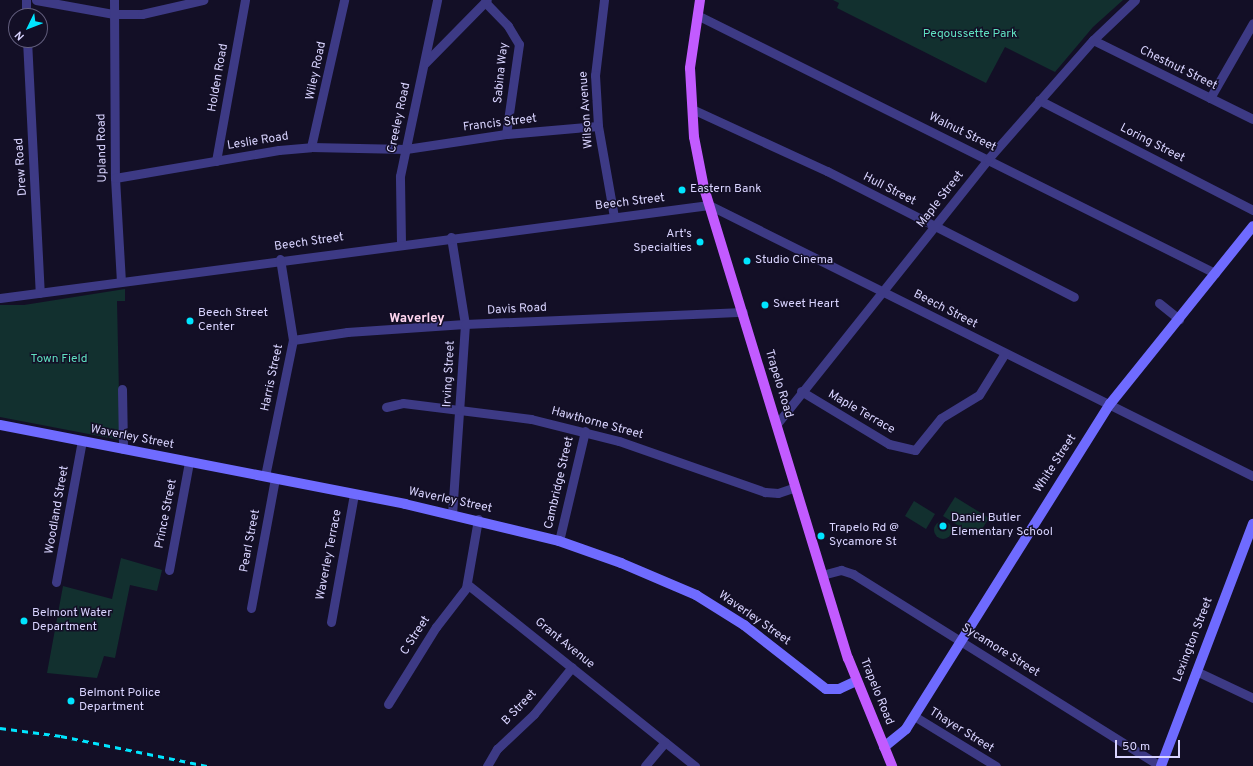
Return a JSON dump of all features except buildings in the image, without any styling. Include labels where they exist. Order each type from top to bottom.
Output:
[{"type":"main road","name":"Trapelo Road","points":[[700,0],[690,68],[697,158],[708,205],[743,312],[776,425],[856,681],[884,747],[889,765]]},
{"type":"street","points":[[36,0],[113,14],[142,14],[203,0]]},
{"type":"street","name":"Upland Road","points":[[114,0],[115,178],[121,281]]},
{"type":"street","name":"Holden Road","points":[[216,161],[245,0]]},
{"type":"street","name":"Wiley Road","points":[[311,147],[344,0]]},
{"type":"street","name":"Creeley Road","points":[[401,243],[399,199],[406,149],[437,0]]},
{"type":"street","name":"Wilson Avenue","points":[[604,0],[595,75],[598,126],[614,217]]},
{"type":"street","name":"Maple Street","points":[[776,425],[801,391],[884,292],[988,159],[1093,40],[1135,0]]},
{"type":"street","points":[[424,64],[486,1]]},
{"type":"street","name":"Sabina Way","points":[[486,1],[508,26],[519,44],[506,134]]},
{"type":"street","name":"Walnut Street","points":[[697,15],[1215,273]]},
{"type":"street","points":[[1210,98],[1250,34],[1253,23]]},
{"type":"street","name":"Chestnut Street","points":[[1093,40],[1253,119]]},
{"type":"street","name":"Drew Road","points":[[27,48],[40,293]]},
{"type":"street","name":"Loring Street","points":[[1039,100],[1253,210]]},
{"type":"street","name":"Hull Street","points":[[692,109],[827,171],[1074,297]]},
{"type":"street","name":"Francis Street","points":[[406,149],[506,134],[598,126]]},
{"type":"street","name":"Leslie Road","points":[[115,178],[311,147],[406,149]]},
{"type":"street","name":"Beech Street","points":[[0,298],[401,243],[708,205],[1253,476]]},
{"type":"street","name":"White Street","points":[[884,747],[903,732],[963,642],[1110,404],[1253,226]]},
{"type":"street","name":"Irving Street","points":[[451,237],[465,324],[452,514]]},
{"type":"street","name":"Harris Street","points":[[264,476],[293,340],[280,259]]},
{"type":"street","points":[[1159,303],[1179,319]]},
{"type":"street","name":"Davis Road","points":[[293,340],[347,332],[465,324],[743,312]]},
{"type":"street","name":"Maple Terrace","points":[[801,391],[889,444],[911,450],[920,447],[941,418],[979,395],[1005,353]]},
{"type":"street","points":[[122,390],[123,449]]},
{"type":"street","name":"Hawthorne Street","points":[[386,408],[403,403],[460,409],[585,431],[765,492],[778,493],[795,487]]},
{"type":"street","name":"Waverley Street","points":[[0,425],[452,514],[559,541],[621,563],[696,595],[744,625],[826,689],[839,689],[856,681]]},
{"type":"street","name":"Cambridge Street","points":[[559,541],[585,431]]},
{"type":"street","name":"Woodland Street","points":[[56,582],[82,441]]},
{"type":"street","name":"Prince Street","points":[[169,570],[189,462]]},
{"type":"street","name":"Pearl Street","points":[[251,608],[275,479]]},
{"type":"street","name":"Waverley Terrace","points":[[331,622],[354,494]]},
{"type":"street","points":[[467,584],[478,520]]},
{"type":"street","name":"Lexington Street","points":[[1160,766],[1253,524]]},
{"type":"street","name":"Sycamore Street","points":[[822,575],[849,572],[1160,766]]},
{"type":"street","name":"Grant Avenue","points":[[467,584],[695,766]]},
{"type":"street","name":"C Street","points":[[388,704],[467,584]]},
{"type":"street","name":"B Street","points":[[487,766],[497,749],[534,714],[572,667]]},
{"type":"street","points":[[1196,670],[1253,698]]},
{"type":"street","name":"Thayer Street","points":[[914,716],[996,766]]},
{"type":"street","points":[[645,766],[665,742]]},
{"type":"green space","name":"Peqoussette Park","points":[[833,0],[1123,0],[1093,27],[1055,72],[1005,47],[986,83],[837,8],[839,3]]},
{"type":"green space","name":"Town Field","points":[[125,289],[125,301],[117,301],[120,440],[0,417],[0,305],[24,305]]},
{"type":"green space","points":[[955,497],[989,518],[977,537],[943,516]]},
{"type":"green space","points":[[914,501],[935,514],[926,529],[905,516]]},
{"type":"green space","points":[[939,521],[947,521],[952,526],[950,537],[947,539],[939,539],[934,534],[934,526]]},
{"type":"green space","points":[[121,558],[162,570],[157,591],[130,585],[115,658],[104,656],[97,678],[47,673],[63,586],[112,599]]},
{"type":"railway","points":[[0,728],[61,736],[207,766]]},
{"type":"place","name":"Eastern Bank","points":[[682,190]]},
{"type":"place","name":"Art's Specialties","points":[[700,242]]},
{"type":"place","name":"Studio Cinema","points":[[747,261]]},
{"type":"place","name":"Sweet Heart","points":[[765,305]]},
{"type":"place","name":"Beech Street Center","points":[[190,321]]},
{"type":"place","name":"Daniel Butler Elementary School","points":[[943,526]]},
{"type":"place","name":"Trapelo Rd @ Sycamore St","points":[[821,536]]},
{"type":"place","name":"Belmont Water Department","points":[[24,621]]},
{"type":"place","name":"Belmont Police Department","points":[[71,701]]},
{"type":"district","name":"Waverley","points":[[417,319]]}]
